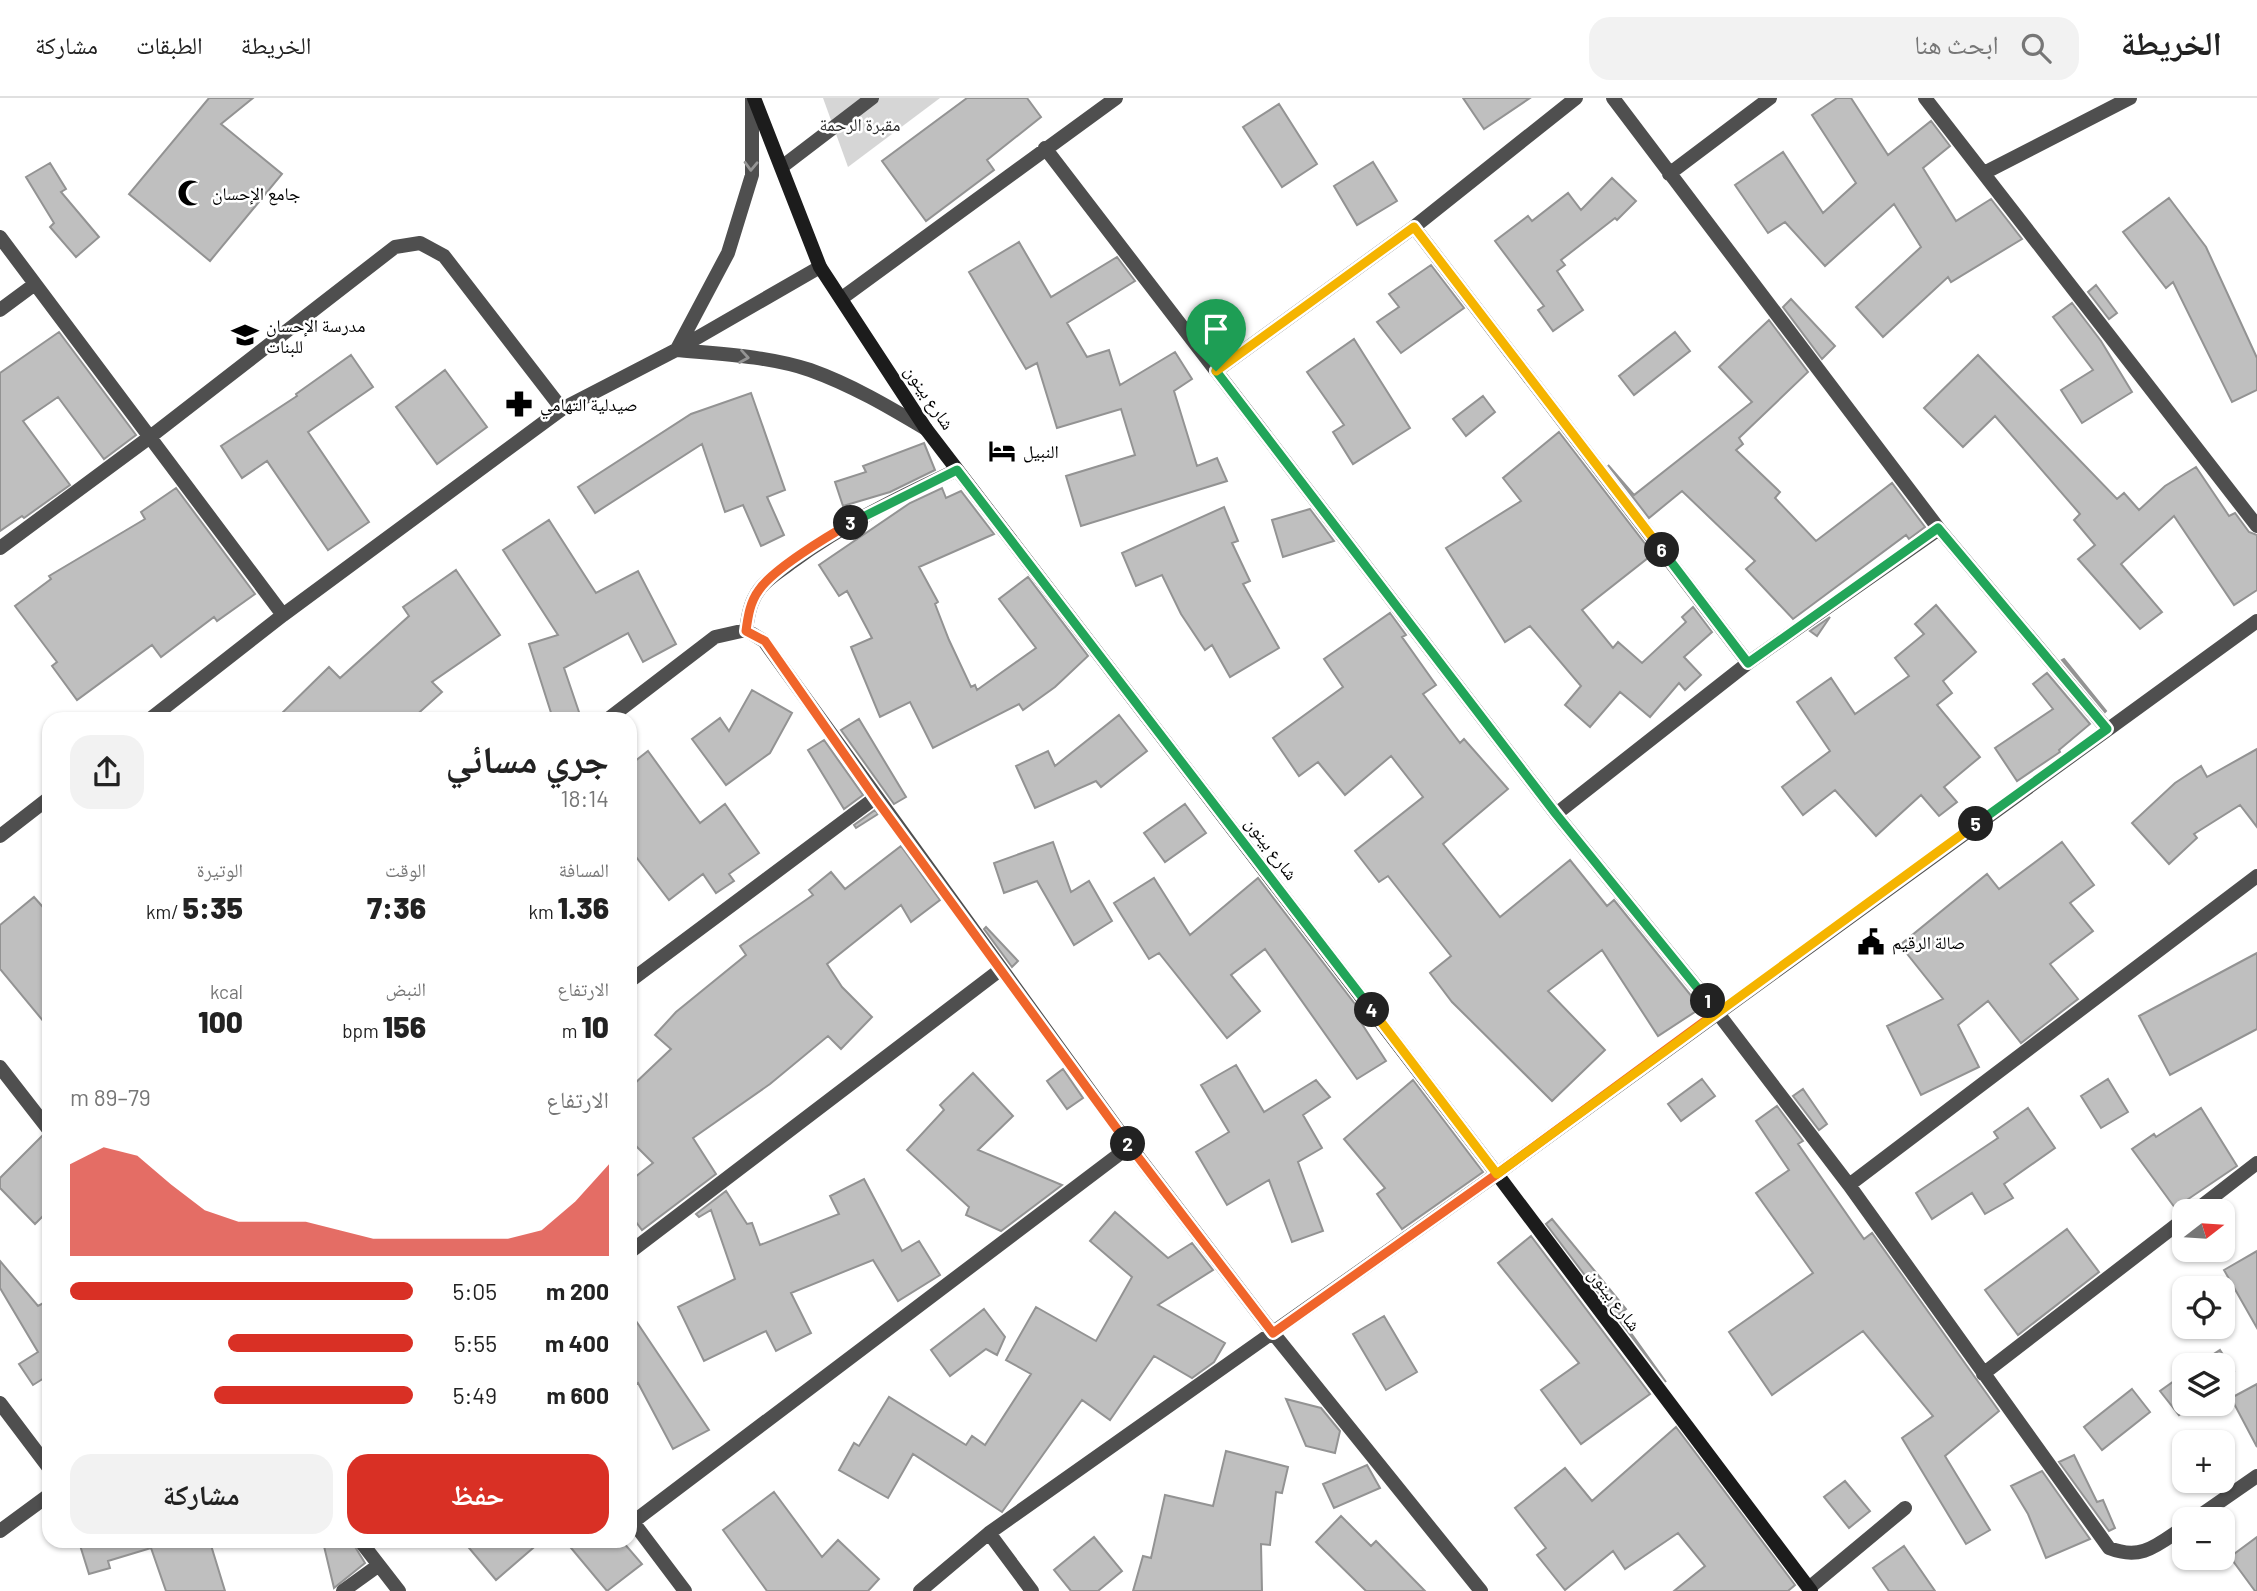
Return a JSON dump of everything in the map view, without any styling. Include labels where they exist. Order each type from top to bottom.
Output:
[{"type":"street","name":"شارع بينون","points":[[753,98],[783,166],[820,267],[926,429],[1497,1174],[1810,1590]]},
{"type":"street","points":[[676,350],[728,253],[744,201],[751,175],[753,98]]},
{"type":"street","points":[[783,166],[872,98]]},
{"type":"street","points":[[842,298],[1116,98]]},
{"type":"street","points":[[1216,371],[1414,227],[1576,98]]},
{"type":"street","points":[[1613,98],[1938,528],[2107,729]]},
{"type":"street","points":[[1669,174],[1770,98]]},
{"type":"street","points":[[1925,98],[2257,526]]},
{"type":"street","points":[[1984,173],[2130,98]]},
{"type":"street","points":[[1045,148],[1556,814],[1717,1012],[1849,1185],[2109,1548],[2128,1556],[2154,1548],[2172,1535]]},
{"type":"street","points":[[1414,227],[1748,663]]},
{"type":"street","points":[[0,237],[283,615]]},
{"type":"street","points":[[0,548],[150,437],[395,247],[420,243],[444,256],[562,409]]},
{"type":"street","points":[[159,712],[283,615],[562,409],[676,350],[820,267]]},
{"type":"street","points":[[0,310],[35,284]]},
{"type":"street","points":[[676,350],[741,356],[808,369],[864,393],[926,429]]},
{"type":"street","points":[[746,631],[748,611],[759,588],[779,572],[827,536],[877,507],[957,470]]},
{"type":"street","points":[[1556,814],[1748,663],[1938,528]]},
{"type":"street","points":[[920,1591],[989,1533],[1497,1174],[2257,621]]},
{"type":"street","points":[[617,712],[715,637],[746,631],[765,641],[875,798],[1130,1146],[1273,1333],[1481,1591]]},
{"type":"street","points":[[637,976],[875,798]]},
{"type":"street","points":[[0,836],[42,803]]},
{"type":"street","points":[[1849,1185],[2257,876]]},
{"type":"street","points":[[637,1247],[1000,970]]},
{"type":"street","points":[[0,1067],[42,1121]]},
{"type":"street","points":[[637,1516],[1130,1146]]},
{"type":"street","points":[[2210,1199],[2257,1163]]},
{"type":"street","points":[[1983,1374],[2172,1228]]},
{"type":"street","points":[[0,1403],[42,1459]]},
{"type":"street","points":[[2212,1507],[2257,1476]]},
{"type":"street","points":[[0,1531],[42,1500]]},
{"type":"street","points":[[1810,1590],[1905,1508]]},
{"type":"street","points":[[637,1527],[685,1591]]},
{"type":"street","points":[[989,1533],[1032,1591]]},
{"type":"street","points":[[366,1548],[399,1591]]},
{"type":"street","points":[[344,1591],[379,1564]]},
{"type":"green space","name":"مقبرة الرحمة","points":[[823,98],[940,98],[848,167]]},
{"type":"building","points":[[209,98],[253,98],[221,124],[282,174],[210,261],[129,194]]},
{"type":"building","points":[[967,98],[1027,98],[1041,117],[987,160],[994,170],[926,221],[882,161]]},
{"type":"building","points":[[1463,98],[1530,98],[1484,129]]},
{"type":"building","points":[[1837,98],[1851,98],[1888,155],[1931,121],[1950,146],[1923,168],[1956,221],[1991,199],[2022,239],[1951,282],[1948,277],[1883,337],[1856,307],[1921,247],[1894,204],[1825,266],[1785,222],[1768,233],[1735,185],[1783,152],[1823,213],[1856,183],[1812,115]]},
{"type":"building","points":[[1279,104],[1317,164],[1282,187],[1243,127]]},
{"type":"building","points":[[1373,162],[1397,201],[1357,225],[1334,186]]},
{"type":"building","points":[[50,163],[66,189],[61,192],[99,237],[76,257],[50,227],[54,223],[26,177]]},
{"type":"building","points":[[1612,178],[1636,201],[1617,220],[1615,218],[1561,260],[1565,265],[1557,271],[1583,310],[1553,331],[1538,310],[1544,306],[1495,241],[1528,216],[1532,221],[1568,193],[1581,210]]},
{"type":"building","points":[[2169,198],[2206,247],[2257,358],[2257,390],[2232,402],[2173,282],[2166,288],[2123,232]]},
{"type":"building","points":[[1019,242],[1051,297],[1117,257],[1135,281],[1067,323],[1087,357],[1109,350],[1120,385],[1175,352],[1192,379],[1174,391],[1197,466],[1217,458],[1227,481],[1081,526],[1066,476],[1135,455],[1121,409],[1057,428],[1037,363],[1026,369],[969,272]]},
{"type":"building","points":[[1431,265],[1464,308],[1401,353],[1377,322],[1399,307],[1389,294]]},
{"type":"building","points":[[2096,285],[2117,313],[2109,319],[2088,292]]},
{"type":"building","points":[[1791,299],[1835,346],[1822,359],[1783,307]]},
{"type":"building","points":[[2072,303],[2101,341],[2132,392],[2082,423],[2061,390],[2093,370],[2053,317]]},
{"type":"building","points":[[1769,320],[1808,372],[1739,438],[1743,444],[1736,450],[1780,492],[1775,498],[1816,541],[1892,483],[1925,527],[1909,539],[1906,535],[1793,619],[1746,569],[1755,561],[1682,491],[1649,518],[1608,465],[1634,495],[1752,402],[1719,367]]},
{"type":"building","points":[[59,332],[136,435],[104,459],[58,397],[23,421],[70,485],[24,518],[22,516],[0,531],[0,373]]},
{"type":"building","points":[[1675,332],[1690,351],[1634,395],[1619,376]]},
{"type":"building","points":[[1354,339],[1410,428],[1353,464],[1333,432],[1344,425],[1307,372]]},
{"type":"building","points":[[351,355],[373,387],[308,432],[369,522],[328,550],[267,461],[242,478],[221,446],[297,396],[296,394]]},
{"type":"building","points":[[1978,355],[2117,499],[2124,493],[2139,510],[2165,486],[2196,467],[2229,516],[2235,513],[2249,532],[2257,535],[2257,590],[2234,605],[2174,516],[2121,564],[2162,612],[2140,629],[2078,559],[2095,545],[2074,520],[2080,514],[1995,416],[1963,447],[1924,408]]},
{"type":"building","points":[[445,370],[487,427],[437,464],[396,407]]},
{"type":"building","points":[[751,393],[785,490],[767,497],[784,535],[761,546],[743,505],[725,512],[702,444],[595,513],[578,487],[691,414]]},
{"type":"building","points":[[1483,396],[1495,412],[1466,436],[1453,419]]},
{"type":"building","points":[[1559,432],[1653,554],[1582,610],[1613,648],[1618,642],[1642,663],[1686,622],[1682,617],[1693,607],[1712,632],[1684,657],[1701,675],[1685,690],[1679,683],[1650,717],[1620,692],[1590,727],[1565,705],[1581,686],[1530,626],[1505,642],[1446,548],[1521,501],[1503,478]]},
{"type":"building","points":[[924,443],[935,470],[890,492],[843,506],[835,482],[866,472],[863,466]]},
{"type":"building","points":[[176,488],[255,594],[217,621],[214,617],[161,657],[152,645],[77,700],[52,666],[57,662],[15,606],[51,579],[49,576],[145,519],[141,512]]},
{"type":"building","points":[[942,488],[946,498],[961,491],[994,534],[919,567],[938,602],[935,604],[971,687],[975,685],[977,690],[1036,648],[999,599],[1028,577],[1088,656],[1055,687],[1023,710],[1019,704],[933,748],[910,702],[880,717],[851,647],[872,638],[847,591],[839,596],[819,565],[910,503]]},
{"type":"building","points":[[1224,507],[1238,541],[1232,543],[1250,581],[1243,584],[1279,648],[1230,677],[1212,645],[1205,650],[1181,614],[1162,575],[1136,586],[1122,553]]},
{"type":"building","points":[[1310,509],[1334,541],[1283,557],[1272,520]]},
{"type":"building","points":[[549,520],[596,593],[638,571],[676,644],[643,662],[628,633],[564,668],[579,712],[551,712],[529,644],[558,635],[503,550]]},
{"type":"building","points":[[456,570],[500,635],[432,682],[442,692],[420,712],[283,712],[329,667],[340,678],[409,616],[403,607]]},
{"type":"building","points":[[1936,605],[1976,652],[1943,681],[1952,693],[1937,705],[1980,757],[1944,787],[1957,802],[1939,816],[1921,795],[1876,836],[1835,790],[1803,815],[1782,787],[1830,751],[1797,702],[1831,678],[1855,714],[1909,676],[1895,658],[1924,634],[1915,624]]},
{"type":"building","points":[[1390,613],[1406,635],[1402,637],[1436,685],[1423,694],[1460,743],[1464,739],[1508,789],[1443,844],[1500,917],[1570,860],[1607,906],[1614,900],[1701,1008],[1658,1036],[1602,950],[1548,991],[1605,1050],[1552,1101],[1452,1002],[1430,973],[1451,956],[1388,876],[1379,882],[1355,851],[1423,797],[1391,756],[1345,795],[1318,762],[1299,776],[1273,738],[1343,687],[1324,659]]},
{"type":"building","points":[[1830,617],[1817,636],[1810,631]]},
{"type":"building","points":[[2064,659],[2106,711],[2105,712],[2062,660]]},
{"type":"building","points":[[2047,673],[2090,724],[2059,750],[2060,752],[2017,781],[1995,748],[2053,709],[2033,684]]},
{"type":"building","points":[[752,690],[792,713],[770,753],[726,785],[692,739],[720,718],[729,731]]},
{"type":"building","points":[[1119,715],[1147,751],[1101,787],[1096,781],[1035,808],[1016,766],[1048,751],[1055,766]]},
{"type":"building","points":[[859,719],[906,797],[894,804],[841,730]]},
{"type":"building","points":[[824,740],[863,795],[844,809],[808,750]]},
{"type":"building","points":[[2257,749],[2257,827],[2240,805],[2194,834],[2197,838],[2169,864],[2132,823],[2175,783],[2201,766],[2207,777]]},
{"type":"building","points":[[648,751],[700,823],[725,804],[759,853],[729,874],[734,881],[716,893],[703,874],[669,900],[637,858],[637,760]]},
{"type":"building","points":[[1185,804],[1206,833],[1165,862],[1144,833]]},
{"type":"building","points":[[875,810],[878,814],[856,828],[854,825]]},
{"type":"building","points":[[1053,842],[1071,892],[1089,881],[1112,921],[1074,945],[1037,881],[1004,893],[994,863]]},
{"type":"building","points":[[2062,842],[2094,885],[2070,903],[2093,931],[2050,964],[2078,999],[2021,1043],[1988,1001],[1958,1025],[1979,1067],[1921,1095],[1887,1026],[1943,999],[1900,945],[1987,874],[1999,889]]},
{"type":"building","points":[[901,846],[940,900],[911,922],[901,905],[827,964],[842,987],[872,1017],[841,1049],[828,1036],[770,1084],[693,1138],[716,1174],[642,1230],[637,1223],[637,1176],[653,1163],[637,1147],[637,1081],[671,1049],[655,1035],[676,1012],[746,955],[740,946],[813,895],[809,890],[831,872],[845,889]]},
{"type":"building","points":[[1154,878],[1190,935],[1258,878],[1365,1017],[1360,1021],[1386,1061],[1357,1079],[1265,949],[1231,975],[1260,1011],[1227,1038],[1159,953],[1149,959],[1114,903]]},
{"type":"building","points":[[34,897],[42,906],[42,1020],[0,969],[0,925]]},
{"type":"building","points":[[986,927],[1018,961],[1012,967],[984,929]]},
{"type":"building","points":[[2257,953],[2257,1029],[2170,1075],[2139,1016]]},
{"type":"building","points":[[1236,1065],[1264,1112],[1316,1080],[1330,1097],[1303,1115],[1322,1148],[1298,1162],[1323,1231],[1292,1242],[1269,1180],[1227,1205],[1196,1152],[1229,1132],[1201,1085]]},
{"type":"building","points":[[1063,1069],[1083,1098],[1067,1109],[1047,1081]]},
{"type":"building","points":[[973,1073],[1013,1116],[978,1150],[1062,1185],[1001,1231],[966,1215],[969,1207],[907,1150],[944,1110],[940,1105]]},
{"type":"building","points":[[1702,1079],[1715,1096],[1681,1121],[1668,1104]]},
{"type":"building","points":[[2108,1079],[2128,1112],[2101,1128],[2081,1096]]},
{"type":"building","points":[[1413,1080],[1483,1172],[1402,1229],[1377,1194],[1385,1188],[1344,1139]]},
{"type":"building","points":[[1803,1089],[1827,1124],[1819,1130],[1793,1096]]},
{"type":"building","points":[[1777,1106],[1803,1141],[1798,1144],[1864,1239],[1872,1233],[1999,1411],[1945,1456],[1990,1530],[1966,1544],[1902,1438],[1933,1416],[1863,1331],[1772,1395],[1729,1332],[1813,1273],[1756,1193],[1789,1170],[1756,1121]]},
{"type":"building","points":[[2028,1108],[2055,1148],[2004,1184],[2013,1198],[1985,1214],[1972,1193],[1932,1219],[1916,1193],[1998,1138],[1994,1132]]},
{"type":"building","points":[[2201,1108],[2237,1166],[2188,1199],[2172,1199],[2172,1204],[2132,1149],[2154,1134],[2156,1137]]},
{"type":"building","points":[[42,1136],[42,1217],[35,1224],[0,1188],[0,1178]]},
{"type":"building","points":[[864,1179],[902,1251],[919,1241],[940,1275],[898,1301],[873,1260],[791,1293],[811,1333],[776,1351],[766,1331],[704,1361],[678,1307],[735,1279],[711,1210],[699,1217],[696,1214],[726,1191],[747,1224],[752,1223],[760,1245],[839,1214],[830,1196]]},
{"type":"building","points":[[1115,1212],[1168,1258],[1192,1243],[1213,1270],[1158,1305],[1225,1343],[1214,1362],[1192,1378],[1154,1356],[1110,1420],[1082,1400],[1002,1512],[913,1454],[888,1498],[839,1470],[854,1443],[859,1446],[889,1397],[966,1445],[972,1436],[985,1445],[1031,1374],[1006,1360],[1036,1307],[1096,1341],[1132,1277],[1090,1241]]},
{"type":"building","points":[[1552,1219],[1626,1309],[1618,1315],[1666,1382],[1546,1224]]},
{"type":"building","points":[[2067,1229],[2099,1272],[2018,1335],[1985,1290]]},
{"type":"building","points":[[1531,1236],[1650,1394],[1581,1444],[1541,1390],[1579,1363],[1498,1263]]},
{"type":"building","points":[[2257,1251],[2257,1328],[2235,1289],[2235,1276],[2227,1276],[2224,1270]]},
{"type":"building","points":[[0,1261],[38,1306],[42,1304],[42,1379],[33,1385],[19,1364],[38,1352],[0,1288]]},
{"type":"building","points":[[984,1309],[1005,1337],[997,1355],[986,1349],[950,1376],[931,1350]]},
{"type":"building","points":[[1384,1316],[1417,1372],[1386,1390],[1353,1334]]},
{"type":"building","points":[[637,1322],[709,1430],[673,1449],[638,1383]]},
{"type":"building","points":[[2172,1382],[2172,1406],[2160,1391]]},
{"type":"building","points":[[2257,1384],[2257,1447],[2235,1406],[2235,1396]]},
{"type":"building","points":[[2132,1389],[2150,1412],[2102,1450],[2084,1427]]},
{"type":"building","points":[[1286,1399],[1321,1408],[1340,1431],[1335,1453],[1306,1446]]},
{"type":"building","points":[[1676,1427],[1795,1585],[1788,1591],[1674,1591],[1705,1566],[1678,1533],[1625,1569],[1613,1551],[1565,1590],[1537,1555],[1546,1548],[1515,1508],[1565,1468],[1592,1501]]},
{"type":"building","points":[[1226,1451],[1288,1467],[1282,1493],[1276,1492],[1270,1545],[1261,1544],[1262,1591],[1133,1591],[1143,1556],[1151,1558],[1165,1495],[1213,1506]]},
{"type":"building","points":[[2074,1455],[2097,1502],[2103,1500],[2115,1528],[2109,1531],[2059,1462]]},
{"type":"building","points":[[1367,1465],[1380,1488],[1334,1508],[1323,1484]]},
{"type":"building","points":[[2042,1471],[2090,1539],[2046,1558],[2028,1514],[2011,1486]]},
{"type":"building","points":[[1845,1481],[1870,1511],[1849,1528],[1824,1497]]},
{"type":"building","points":[[774,1492],[822,1557],[838,1540],[879,1579],[868,1591],[767,1591],[723,1530]]},
{"type":"building","points":[[1341,1516],[1371,1546],[1376,1541],[1425,1591],[1366,1591],[1316,1542]]},
{"type":"building","points":[[1094,1537],[1122,1571],[1098,1591],[1071,1591],[1054,1570]]},
{"type":"building","points":[[2257,1537],[2257,1591],[2235,1564],[2235,1553]]},
{"type":"building","points":[[1904,1546],[1935,1591],[1889,1591],[1873,1568]]},
{"type":"building","points":[[81,1548],[151,1548],[108,1561],[110,1568],[89,1574]]},
{"type":"building","points":[[151,1548],[212,1548],[225,1591],[166,1591]]},
{"type":"building","points":[[324,1548],[356,1548],[365,1563],[334,1588]]},
{"type":"building","points":[[469,1548],[533,1548],[496,1580]]},
{"type":"building","points":[[571,1548],[628,1548],[642,1564],[607,1591]]},
{"type":"place","name":"جامع الإحسان","points":[[191,193]]},
{"type":"place","name":"مدرسة الإحسان للبنات","points":[[245,335]]},
{"type":"place","name":"صيدلية التهامي","points":[[519,404]]},
{"type":"place","name":"النبيل","points":[[1002,451]]},
{"type":"place","name":"صالة الرقيم","points":[[1871,942]]},
{"type":"route","points":[[1216,371],[1414,227],[1748,663],[1938,528],[2107,729],[1497,1174],[957,470],[877,507],[827,536],[759,588],[748,611],[746,631],[765,641],[1000,970],[1273,1333],[1497,1174],[1644,1066],[1717,1012],[1556,814],[1216,371]]}]
